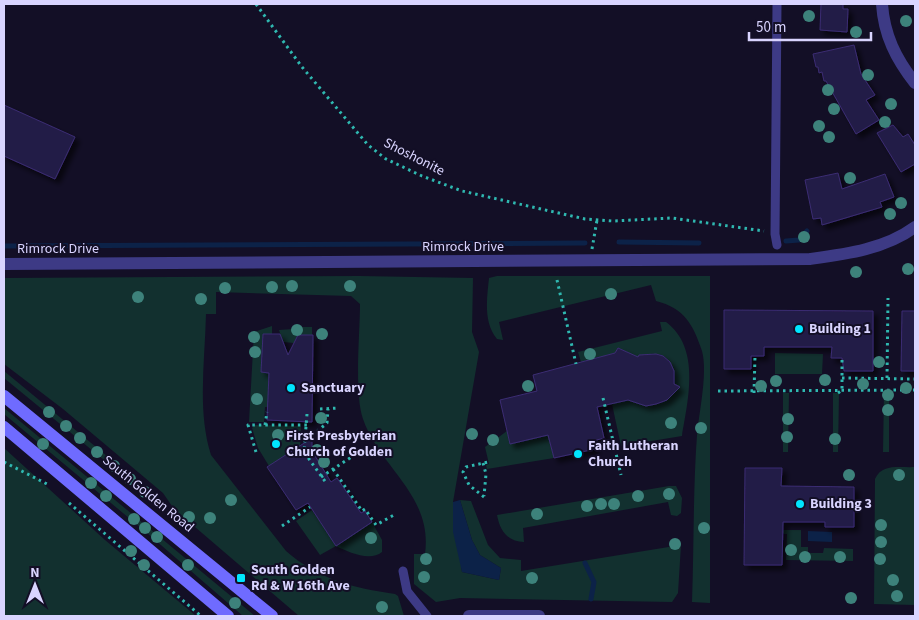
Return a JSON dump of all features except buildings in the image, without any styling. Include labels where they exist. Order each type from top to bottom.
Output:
[{"type":"main road","name":"South Golden Road","points":[[4,396],[272,616]]},
{"type":"main road","points":[[4,426],[228,616]]},
{"type":"street","points":[[882,4],[884,24],[896,57],[915,83]]},
{"type":"street","name":"Rimrock Drive","points":[[4,264],[590,262],[810,259],[855,252],[900,238],[915,227]]},
{"type":"street","points":[[469,616],[539,616]]},
{"type":"lane","points":[[776,4],[777,240]]},
{"type":"lane","points":[[403,571],[407,591],[427,616]]},
{"type":"path","name":"Shoshonite","points":[[256,4],[302,67],[368,145],[386,159],[422,176],[462,191],[585,219],[672,218],[757,228],[777,240]]},
{"type":"path","points":[[590,262],[597,220]]},
{"type":"path","points":[[557,280],[576,364]]},
{"type":"path","points":[[887,378],[888,298]]},
{"type":"path","points":[[754,392],[755,356]]},
{"type":"path","points":[[840,391],[842,358]]},
{"type":"path","points":[[842,378],[915,379]]},
{"type":"path","points":[[718,391],[915,390]]},
{"type":"path","points":[[603,398],[621,475]]},
{"type":"path","points":[[305,436],[314,434],[327,424],[328,408]]},
{"type":"path","points":[[320,409],[339,408]]},
{"type":"path","points":[[265,424],[267,412]]},
{"type":"path","points":[[307,414],[304,452],[309,463],[327,484]]},
{"type":"path","points":[[256,452],[248,425],[306,425]]},
{"type":"path","points":[[321,477],[356,454]]},
{"type":"path","points":[[4,462],[48,484]]},
{"type":"path","points":[[484,463],[486,474],[484,497],[469,485],[463,472],[466,467],[488,462]]},
{"type":"path","points":[[333,469],[362,510],[365,510],[376,526],[394,515]]},
{"type":"path","points":[[63,497],[201,616]]},
{"type":"path","points":[[282,526],[310,507]]},
{"type":"green space","points":[[359,276],[473,278],[472,332],[479,352],[453,502],[462,572],[499,580],[501,568],[480,555],[472,540],[460,500],[471,501],[488,545],[500,558],[521,560],[521,571],[681,545],[678,593],[672,602],[460,598],[436,602],[414,584],[414,554],[425,554],[425,533],[421,515],[413,498],[381,452],[363,419],[360,408],[358,379],[360,304],[351,296],[216,292],[216,314],[206,314],[203,385],[204,421],[211,455],[286,551],[311,569],[337,581],[365,589],[395,594],[398,596],[404,616],[299,616],[174,509],[163,493],[63,409],[4,364],[4,278]]},
{"type":"green space","points":[[497,276],[710,276],[710,603],[692,602],[697,435],[704,360],[691,325],[674,308],[656,301],[651,285],[499,322],[503,340],[497,339],[488,318],[487,302],[489,278]]},
{"type":"green space","points":[[660,322],[666,322],[677,333],[684,346],[688,360],[689,391],[682,436],[621,446],[612,404],[630,401],[653,405],[669,398],[679,387],[674,384],[671,364],[661,355],[651,354],[638,357],[618,348],[615,353],[581,362],[578,352],[662,331]]},
{"type":"green space","points":[[272,326],[272,334],[263,334],[261,372],[269,373],[268,407],[265,407],[264,422],[249,422],[254,332]]},
{"type":"green space","points":[[294,327],[312,327],[312,335],[298,335],[294,343],[283,342],[279,330],[293,329]]},
{"type":"green space","points":[[775,353],[823,354],[822,374],[775,374]]},
{"type":"green space","points":[[4,371],[148,490],[165,510],[4,378]]},
{"type":"green space","points":[[783,393],[789,393],[788,452],[783,452]]},
{"type":"green space","points":[[833,393],[839,393],[838,452],[833,452]]},
{"type":"green space","points":[[884,393],[889,393],[889,452],[883,452]]},
{"type":"green space","points":[[4,408],[255,616],[243,616],[4,414]]},
{"type":"green space","points":[[255,425],[301,426],[300,452],[297,448],[269,466],[258,448],[252,428]]},
{"type":"green space","points":[[507,431],[510,444],[548,435],[554,458],[487,469],[486,465],[489,464],[485,447]]},
{"type":"green space","points":[[4,448],[105,540],[196,616],[4,616]]},
{"type":"green space","points":[[915,467],[915,605],[874,604],[875,479],[878,474],[887,468]]},
{"type":"green space","points":[[676,486],[682,498],[681,513],[677,516],[671,515],[668,502],[523,528],[524,542],[513,540],[505,534],[500,526],[497,515]]},
{"type":"green space","points":[[312,510],[336,545],[372,522],[382,540],[382,552],[377,555],[365,556],[336,546],[320,555],[296,521]]},
{"type":"green space","points":[[783,530],[801,530],[801,547],[808,547],[808,553],[823,553],[824,548],[853,549],[853,561],[786,560],[787,534],[783,534]]},
{"type":"water","points":[[460,500],[472,540],[480,555],[501,568],[499,580],[462,572],[453,532],[453,502]]},
{"type":"water","points":[[808,531],[832,532],[832,542],[808,541]]},
{"type":"waterway","points":[[786,241],[799,240],[807,231]]},
{"type":"waterway","points":[[619,242],[699,243]]},
{"type":"waterway","points":[[4,246],[585,243]]},
{"type":"waterway","points":[[585,563],[594,582],[591,599]]},
{"type":"place","name":"Building 1","points":[[799,329]]},
{"type":"place","name":"Sanctuary","points":[[291,388]]},
{"type":"place","name":"First Presbyterian Church of Golden","points":[[276,444]]},
{"type":"place","name":"Faith Lutheran Church","points":[[578,454]]},
{"type":"place","name":"Building 3","points":[[800,504]]},
{"type":"place","name":"South Golden Rd & W 16th Ave","points":[[241,578]]}]
